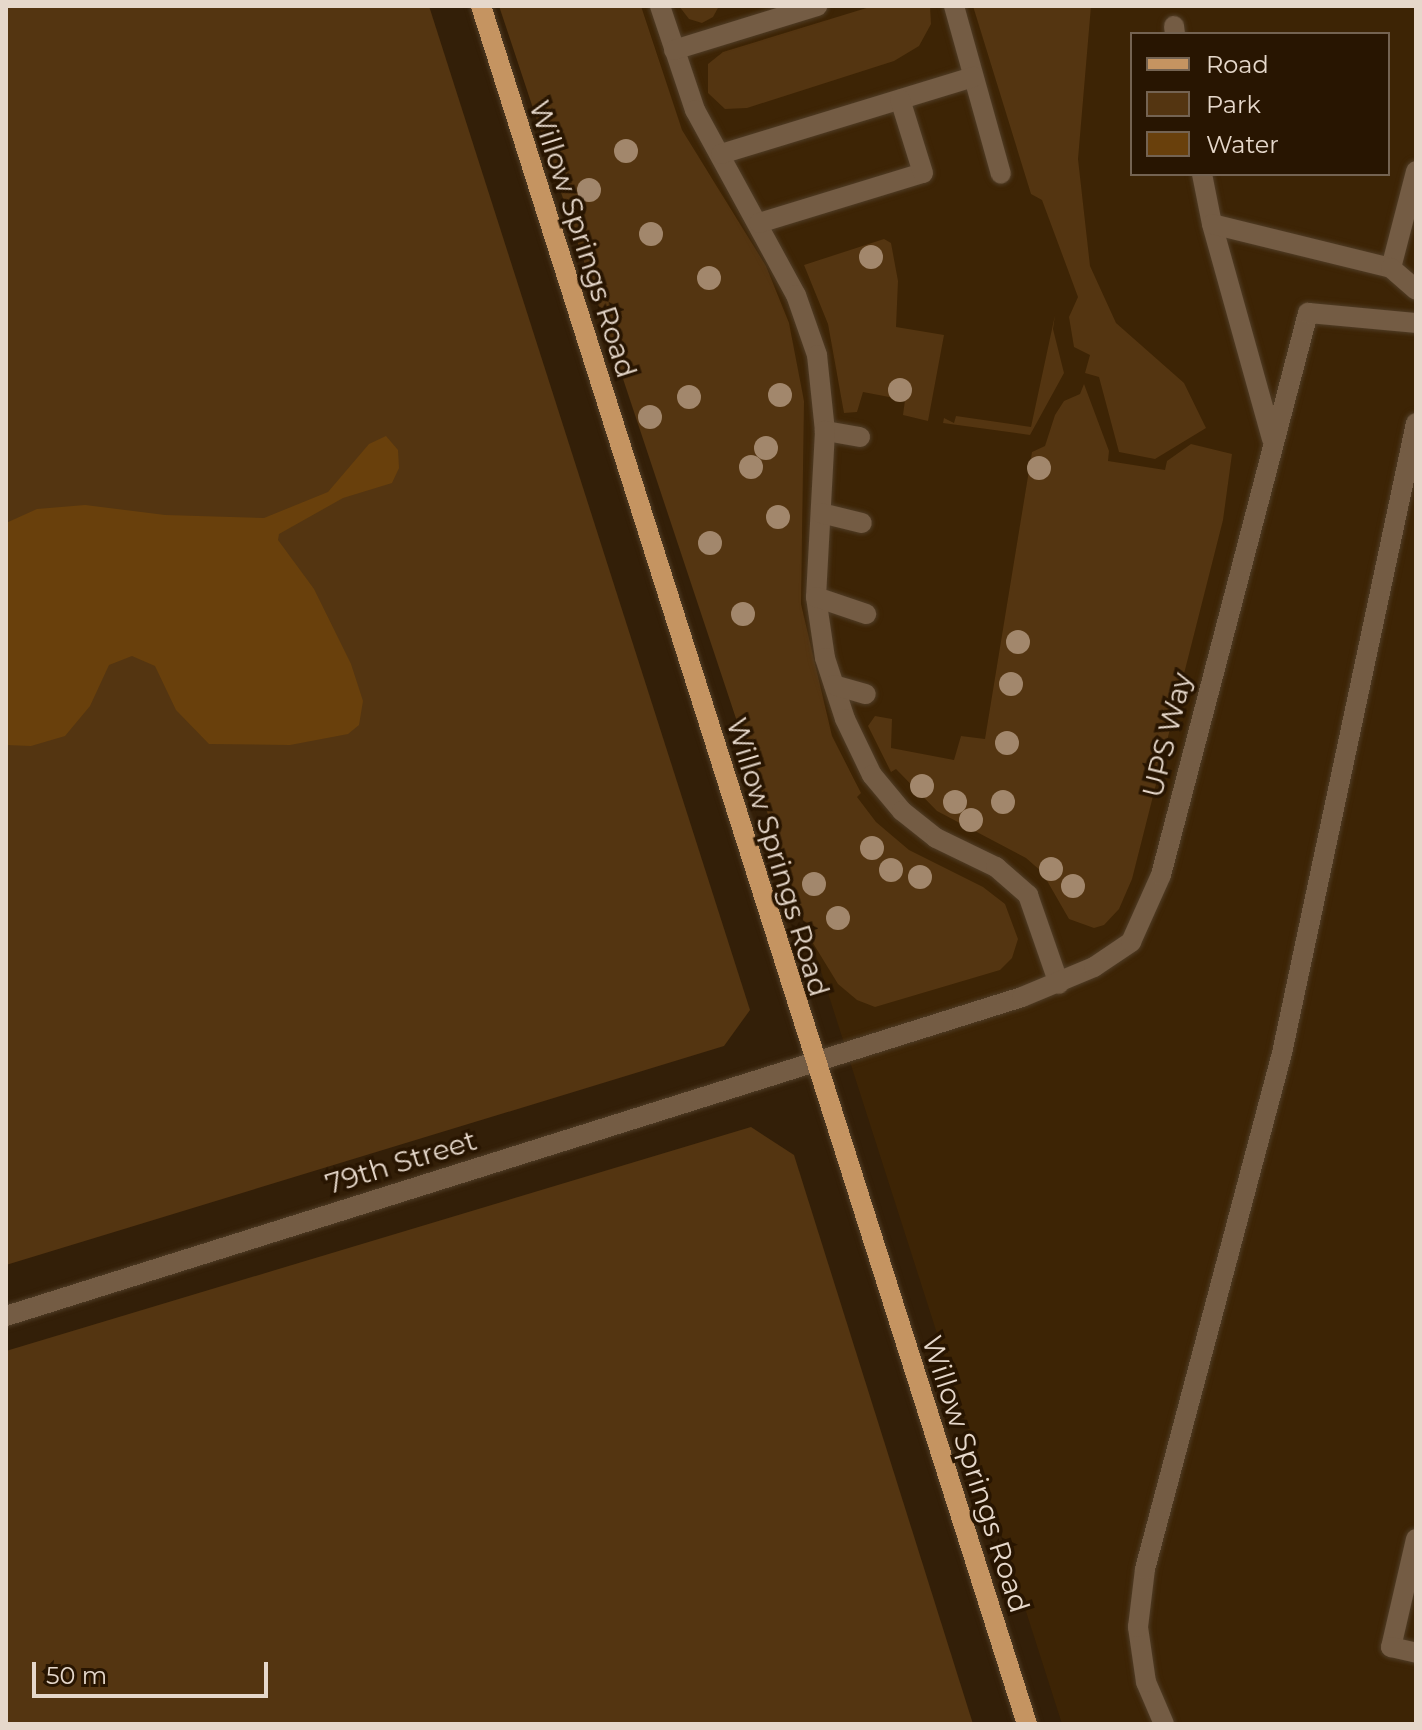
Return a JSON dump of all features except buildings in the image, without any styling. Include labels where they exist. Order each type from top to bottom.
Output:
[{"type":"main road","name":"Willow Springs Road","points":[[481,6],[813,1062],[1027,1724]]},
{"type":"street","points":[[660,6],[695,110],[759,223],[809,331],[821,379],[825,431],[816,597],[834,685],[860,755],[889,799],[924,830],[996,867],[1028,895],[1059,984]]},
{"type":"street","points":[[674,50],[817,6]]},
{"type":"street","points":[[954,6],[1001,174]]},
{"type":"street","points":[[721,154],[973,77]]},
{"type":"street","points":[[759,223],[923,173],[900,99]]},
{"type":"street","points":[[1391,268],[1416,171]]},
{"type":"street","points":[[1202,176],[1212,224],[1272,439]]},
{"type":"street","points":[[1212,224],[1391,268],[1416,290]]},
{"type":"street","name":"UPS Way","points":[[813,1062],[1059,984],[1131,942],[1161,875],[1272,439],[1308,313],[1416,323]]},
{"type":"street","points":[[1164,1724],[1146,1682],[1138,1627],[1145,1569],[1282,1053],[1416,423]]},
{"type":"street","points":[[825,431],[860,437]]},
{"type":"street","points":[[821,513],[862,523]]},
{"type":"street","points":[[816,597],[866,614]]},
{"type":"street","points":[[834,685],[866,694]]},
{"type":"street","name":"79th Street","points":[[6,1316],[813,1062]]},
{"type":"street","points":[[1416,1539],[1391,1647],[1416,1653]]},
{"type":"shaded area","points":[[512,6],[1416,6],[1416,1724],[1062,1724]]},
{"type":"green space","points":[[6,6],[429,6],[750,1010],[724,1046],[6,1265]]},
{"type":"green space","points":[[499,6],[641,6],[682,130],[766,266],[789,323],[804,401],[801,604],[832,736],[861,793],[857,797],[876,822],[909,850],[983,887],[1005,904],[1018,939],[1012,958],[1000,970],[875,1007],[857,1000],[838,984],[808,935]]},
{"type":"green space","points":[[679,6],[719,6],[713,17],[702,23],[689,19]]},
{"type":"green space","points":[[873,6],[930,6],[931,24],[919,46],[894,61],[747,108],[725,109],[708,93],[708,64],[723,52]]},
{"type":"green space","points":[[973,6],[1091,6],[1078,159],[1090,266],[1116,323],[1184,383],[1206,428],[1155,459],[1119,452],[1099,377],[1085,373],[1090,355],[1074,347],[1069,317],[1078,297],[1042,200],[1031,194]]},
{"type":"green space","points":[[884,239],[891,243],[898,281],[896,327],[944,335],[928,421],[903,415],[905,400],[863,392],[857,412],[844,413],[828,324],[804,265]]},
{"type":"green space","points":[[1055,315],[1053,329],[1064,373],[1030,435],[943,423],[944,418],[954,423],[956,416],[1031,427]]},
{"type":"green space","points":[[1084,384],[1109,451],[1108,461],[1165,470],[1167,461],[1191,444],[1232,454],[1223,520],[1132,879],[1119,909],[1104,925],[1094,928],[1069,919],[1042,872],[1026,858],[937,811],[896,769],[891,772],[868,726],[875,716],[892,719],[891,748],[954,760],[961,736],[985,739],[1032,452],[1045,446],[1055,415],[1064,401],[1080,394]]},
{"type":"green space","points":[[751,1127],[794,1155],[973,1724],[6,1724],[6,1351]]},
{"type":"water","points":[[386,436],[398,450],[399,468],[392,483],[343,498],[279,534],[278,540],[314,589],[351,664],[363,701],[359,725],[348,734],[290,745],[209,744],[176,710],[155,666],[132,656],[109,665],[90,706],[65,736],[31,746],[6,745],[6,523],[37,509],[85,505],[165,515],[264,518],[328,492],[369,444]]}]
